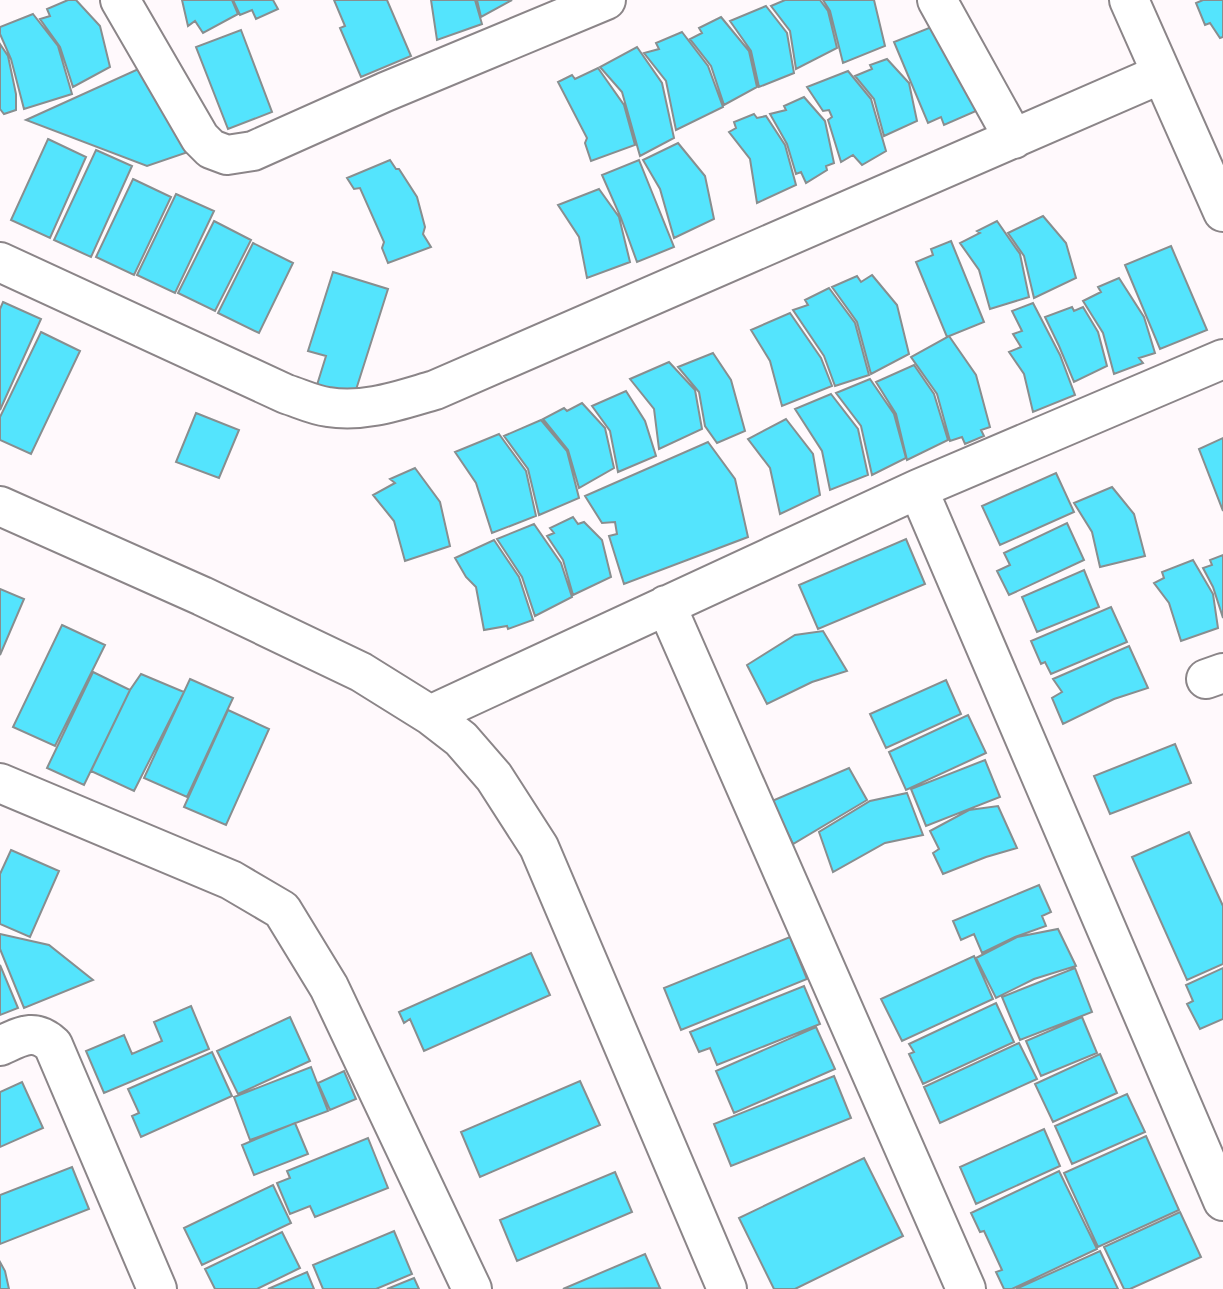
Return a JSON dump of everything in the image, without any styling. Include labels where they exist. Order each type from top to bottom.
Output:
[{"type":"street","points":[[120,0],[200,138],[211,149],[227,155],[253,151],[385,92],[606,0]]},
{"type":"street","points":[[937,0],[1014,139]]},
{"type":"street","points":[[1129,0],[1223,212]]},
{"type":"street","points":[[0,262],[286,394],[324,407],[353,410],[435,390],[1161,74]]},
{"type":"street","points":[[430,715],[918,489],[1223,359]]},
{"type":"street","points":[[918,489],[1223,1201]]},
{"type":"street","points":[[0,506],[202,596],[349,666],[430,715],[461,739],[494,777],[539,847],[726,1289]]},
{"type":"street","points":[[666,605],[967,1289]]},
{"type":"street","points":[[0,783],[231,880],[282,910],[329,987],[472,1289]]},
{"type":"street","points":[[0,1046],[27,1035],[46,1038],[53,1045],[157,1289]]},
{"type":"building","points":[[68,0],[76,0],[100,26],[110,67],[73,87],[60,47],[40,19],[50,16],[47,9]]},
{"type":"building","points":[[182,0],[232,0],[238,14],[203,33],[195,21],[188,26]]},
{"type":"building","points":[[233,0],[273,0],[278,9],[256,19],[252,10],[240,15]]},
{"type":"building","points":[[334,0],[387,0],[411,56],[361,77],[340,28],[345,26]]},
{"type":"building","points":[[431,0],[475,0],[482,24],[437,40]]},
{"type":"building","points":[[477,0],[512,0],[481,17]]},
{"type":"building","points":[[785,0],[820,0],[828,11],[837,48],[796,69],[790,31],[771,6]]},
{"type":"building","points":[[823,0],[874,0],[885,46],[843,63],[830,11]]},
{"type":"building","points":[[1203,0],[1223,0],[1223,37],[1220,38],[1210,23],[1205,25],[1196,3]]},
{"type":"building","points":[[766,6],[787,33],[794,73],[759,87],[751,51],[730,21]]},
{"type":"building","points":[[33,14],[58,46],[72,94],[24,109],[0,27]]},
{"type":"building","points":[[721,17],[749,51],[757,87],[724,105],[711,66],[690,39],[702,33],[699,28]]},
{"type":"building","points":[[939,24],[976,111],[944,125],[941,117],[928,123],[894,42]]},
{"type":"building","points":[[241,30],[272,112],[228,129],[196,47]]},
{"type":"building","points":[[682,32],[708,66],[723,107],[676,130],[666,81],[644,53],[659,49],[656,43]]},
{"type":"building","points":[[0,44],[8,56],[16,94],[16,110],[4,114],[0,109]]},
{"type":"building","points":[[637,47],[662,83],[674,138],[640,156],[622,92],[600,67]]},
{"type":"building","points":[[887,59],[909,83],[917,121],[884,136],[874,99],[855,76],[872,69],[870,65]]},
{"type":"building","points":[[145,66],[194,150],[147,166],[26,120]]},
{"type":"building","points":[[598,68],[624,105],[635,145],[591,161],[585,143],[587,138],[558,82],[572,75],[575,79]]},
{"type":"building","points":[[848,71],[871,99],[886,151],[862,165],[853,155],[841,162],[828,120],[832,117],[829,110],[823,111],[807,87]]},
{"type":"building","points":[[804,97],[825,121],[834,163],[826,166],[827,170],[806,183],[801,172],[796,174],[787,144],[770,114],[786,110],[784,106]]},
{"type":"building","points":[[754,114],[757,118],[766,116],[785,145],[796,185],[757,203],[750,159],[729,132],[736,128],[734,122]]},
{"type":"building","points":[[48,139],[86,157],[50,238],[11,220]]},
{"type":"building","points":[[678,143],[705,176],[714,219],[674,238],[660,189],[643,160]]},
{"type":"building","points":[[96,150],[132,166],[91,257],[54,240]]},
{"type":"building","points":[[390,160],[417,197],[425,227],[423,234],[431,247],[388,263],[382,248],[384,242],[360,188],[354,189],[347,178]]},
{"type":"building","points":[[639,160],[674,247],[637,262],[602,175]]},
{"type":"building","points":[[133,179],[171,197],[134,275],[96,257]]},
{"type":"building","points":[[599,189],[619,217],[630,262],[587,278],[579,237],[558,205]]},
{"type":"building","points":[[176,194],[214,211],[175,293],[137,275]]},
{"type":"building","points":[[1043,216],[1066,243],[1076,278],[1034,298],[1024,256],[1008,233]]},
{"type":"building","points":[[214,221],[251,240],[215,311],[178,293]]},
{"type":"building","points":[[997,221],[1020,254],[1029,297],[990,309],[979,270],[960,243]]},
{"type":"building","points":[[951,241],[984,322],[947,337],[916,262],[933,255],[931,249]]},
{"type":"building","points":[[253,243],[293,263],[259,333],[218,313]]},
{"type":"building","points":[[1171,246],[1207,330],[1160,349],[1125,265]]},
{"type":"building","points":[[333,272],[388,289],[354,396],[317,385],[326,356],[308,351]]},
{"type":"building","points":[[872,275],[897,305],[909,354],[871,374],[857,322],[832,287],[857,276],[861,282]]},
{"type":"building","points":[[1119,278],[1144,317],[1155,353],[1139,358],[1143,363],[1114,374],[1103,333],[1083,301],[1101,292],[1098,287]]},
{"type":"building","points":[[829,288],[855,323],[869,375],[835,386],[824,356],[793,310],[808,305],[805,300]]},
{"type":"building","points":[[3,302],[41,319],[0,410],[0,309]]},
{"type":"building","points":[[1033,303],[1060,355],[1075,395],[1033,412],[1024,374],[1009,352],[1021,347],[1013,334],[1022,331],[1012,311]]},
{"type":"building","points":[[1072,307],[1074,311],[1083,307],[1098,332],[1107,366],[1074,382],[1045,317]]},
{"type":"building","points":[[790,313],[821,358],[832,386],[782,406],[770,361],[751,330]]},
{"type":"building","points":[[41,332],[80,351],[31,454],[0,440],[0,417]]},
{"type":"building","points":[[949,336],[976,375],[990,427],[981,430],[984,436],[965,444],[962,437],[950,441],[937,394],[911,357]]},
{"type":"building","points":[[713,353],[731,380],[745,431],[717,443],[705,426],[699,392],[678,367]]},
{"type":"building","points":[[669,362],[695,390],[702,429],[659,449],[654,409],[630,379]]},
{"type":"building","points":[[914,365],[934,394],[948,440],[907,460],[896,414],[876,382]]},
{"type":"building","points":[[870,379],[894,414],[906,458],[872,475],[861,426],[836,393]]},
{"type":"building","points":[[626,391],[645,421],[656,456],[618,472],[610,431],[592,406]]},
{"type":"building","points":[[831,394],[858,429],[868,475],[830,490],[822,451],[795,409]]},
{"type":"building","points":[[582,403],[605,428],[614,468],[579,488],[568,450],[543,419],[564,408],[567,411]]},
{"type":"building","points":[[196,413],[239,430],[219,478],[176,462]]},
{"type":"building","points":[[786,419],[813,454],[820,495],[780,514],[770,468],[748,439]]},
{"type":"building","points":[[541,420],[567,451],[579,498],[539,515],[528,469],[504,436]]},
{"type":"building","points":[[499,434],[526,471],[536,516],[492,533],[476,483],[455,452]]},
{"type":"building","points":[[1223,438],[1223,511],[1199,449]]},
{"type":"building","points":[[708,442],[735,479],[748,537],[624,584],[609,536],[617,534],[615,522],[602,523],[585,496]]},
{"type":"building","points":[[415,468],[440,502],[450,546],[405,561],[394,521],[373,495],[395,483],[390,479]]},
{"type":"building","points":[[1056,473],[1074,512],[1000,545],[982,506]]},
{"type":"building","points":[[1112,487],[1134,514],[1145,556],[1100,567],[1092,532],[1074,503]]},
{"type":"building","points":[[573,517],[578,524],[584,522],[602,540],[611,577],[573,595],[563,560],[547,536],[554,533],[550,528]]},
{"type":"building","points":[[1067,523],[1084,560],[1009,595],[997,571],[1010,565],[1004,553]]},
{"type":"building","points":[[534,524],[561,563],[572,597],[535,616],[522,577],[497,539]]},
{"type":"building","points":[[906,539],[925,584],[818,629],[799,585]]},
{"type":"building","points":[[494,540],[519,577],[533,620],[508,629],[507,626],[484,630],[476,587],[466,577],[455,558]]},
{"type":"building","points":[[1223,555],[1223,618],[1213,587],[1203,568],[1212,565],[1210,560]]},
{"type":"building","points":[[1193,560],[1213,594],[1218,628],[1181,641],[1169,603],[1154,583],[1164,578],[1162,572]]},
{"type":"building","points":[[1084,570],[1099,607],[1037,632],[1022,597]]},
{"type":"building","points":[[0,589],[24,599],[0,655]]},
{"type":"building","points":[[1111,607],[1127,642],[1051,674],[1045,662],[1041,664],[1031,641]]},
{"type":"building","points":[[62,625],[105,645],[55,746],[13,727]]},
{"type":"building","points":[[823,631],[847,671],[812,682],[767,704],[747,665],[795,635]]},
{"type":"building","points":[[1129,646],[1148,688],[1114,699],[1063,724],[1052,698],[1062,692],[1053,679]]},
{"type":"building","points":[[93,672],[130,690],[84,785],[47,768]]},
{"type":"building","points":[[141,674],[184,692],[134,791],[91,771],[130,690]]},
{"type":"building","points":[[190,679],[233,698],[187,797],[144,778]]},
{"type":"building","points":[[946,680],[961,714],[886,748],[870,714]]},
{"type":"building","points":[[228,710],[269,729],[226,825],[184,807]]},
{"type":"building","points":[[968,715],[986,753],[906,790],[889,752]]},
{"type":"building","points":[[1175,744],[1191,783],[1110,814],[1094,776]]},
{"type":"building","points":[[985,760],[1000,797],[926,826],[911,789]]},
{"type":"building","points":[[849,768],[867,800],[793,844],[772,801]]},
{"type":"building","points":[[907,793],[923,835],[885,843],[833,872],[819,832],[870,801]]},
{"type":"building","points":[[998,806],[1017,848],[943,874],[933,853],[939,849],[930,831],[969,810]]},
{"type":"building","points":[[1189,832],[1223,906],[1223,964],[1187,980],[1132,857]]},
{"type":"building","points":[[11,850],[59,871],[30,937],[0,924],[0,874]]},
{"type":"building","points":[[1039,885],[1051,912],[1042,916],[1046,926],[982,953],[974,934],[961,940],[953,921]]},
{"type":"building","points":[[1058,929],[1076,966],[1034,979],[996,998],[976,958],[1017,937]]},
{"type":"building","points":[[0,934],[49,945],[93,980],[24,1008],[0,949]]},
{"type":"building","points":[[790,937],[807,979],[681,1030],[664,988]]},
{"type":"building","points":[[531,953],[550,995],[424,1051],[410,1019],[404,1023],[399,1012]]},
{"type":"building","points":[[974,956],[993,999],[902,1041],[881,999]]},
{"type":"building","points":[[0,965],[18,1008],[0,1015]]},
{"type":"building","points":[[1075,968],[1092,1012],[1020,1040],[1002,997]]},
{"type":"building","points":[[1223,968],[1223,1019],[1200,1029],[1187,1004],[1193,1001],[1186,985]]},
{"type":"building","points":[[804,986],[820,1024],[717,1065],[710,1048],[699,1052],[690,1032]]},
{"type":"building","points":[[996,1003],[1014,1042],[923,1084],[909,1054],[914,1052],[909,1044]]},
{"type":"building","points":[[191,1006],[209,1049],[104,1093],[86,1051],[124,1035],[132,1054],[162,1041],[154,1022]]},
{"type":"building","points":[[290,1017],[310,1061],[238,1094],[217,1051]]},
{"type":"building","points":[[1082,1017],[1097,1053],[1041,1076],[1026,1041]]},
{"type":"building","points":[[816,1027],[835,1069],[734,1113],[716,1071]]},
{"type":"building","points":[[1019,1043],[1037,1079],[940,1123],[924,1087]]},
{"type":"building","points":[[212,1052],[232,1096],[141,1137],[132,1116],[139,1113],[128,1089]]},
{"type":"building","points":[[1100,1054],[1117,1093],[1053,1122],[1035,1084]]},
{"type":"building","points":[[311,1067],[328,1111],[250,1140],[234,1097]]},
{"type":"building","points":[[344,1071],[356,1099],[330,1110],[318,1083]]},
{"type":"building","points":[[834,1076],[851,1118],[731,1166],[714,1124]]},
{"type":"building","points":[[580,1081],[600,1125],[480,1177],[461,1132]]},
{"type":"building","points":[[22,1082],[43,1128],[0,1147],[0,1092]]},
{"type":"building","points":[[1127,1094],[1145,1132],[1072,1164],[1055,1126]]},
{"type":"building","points":[[295,1123],[308,1154],[254,1175],[242,1145]]},
{"type":"building","points":[[1044,1129],[1060,1166],[976,1204],[960,1167]]},
{"type":"building","points":[[1146,1136],[1179,1210],[1098,1247],[1064,1173]]},
{"type":"building","points":[[368,1138],[388,1188],[315,1217],[310,1206],[290,1214],[277,1183],[290,1178],[287,1171]]},
{"type":"building","points":[[864,1158],[903,1236],[795,1289],[774,1289],[739,1218]]},
{"type":"building","points":[[72,1167],[89,1209],[0,1244],[0,1195]]},
{"type":"building","points":[[1059,1171],[1097,1249],[1012,1289],[1004,1289],[996,1272],[1002,1270],[984,1231],[980,1232],[971,1213]]},
{"type":"building","points":[[615,1172],[632,1212],[517,1261],[500,1220]]},
{"type":"building","points":[[273,1185],[291,1223],[202,1265],[184,1228]]},
{"type":"building","points":[[1180,1212],[1201,1257],[1130,1289],[1124,1289],[1104,1247]]},
{"type":"building","points":[[394,1231],[412,1274],[376,1289],[323,1289],[313,1265]]},
{"type":"building","points":[[282,1232],[300,1268],[257,1289],[215,1289],[205,1269]]},
{"type":"building","points":[[1100,1251],[1118,1289],[1016,1289]]},
{"type":"building","points":[[645,1254],[660,1288],[563,1289]]},
{"type":"building","points":[[0,1262],[5,1271],[9,1289],[0,1289]]},
{"type":"building","points":[[307,1272],[314,1289],[268,1289]]},
{"type":"building","points":[[414,1278],[419,1289],[387,1289]]}]
